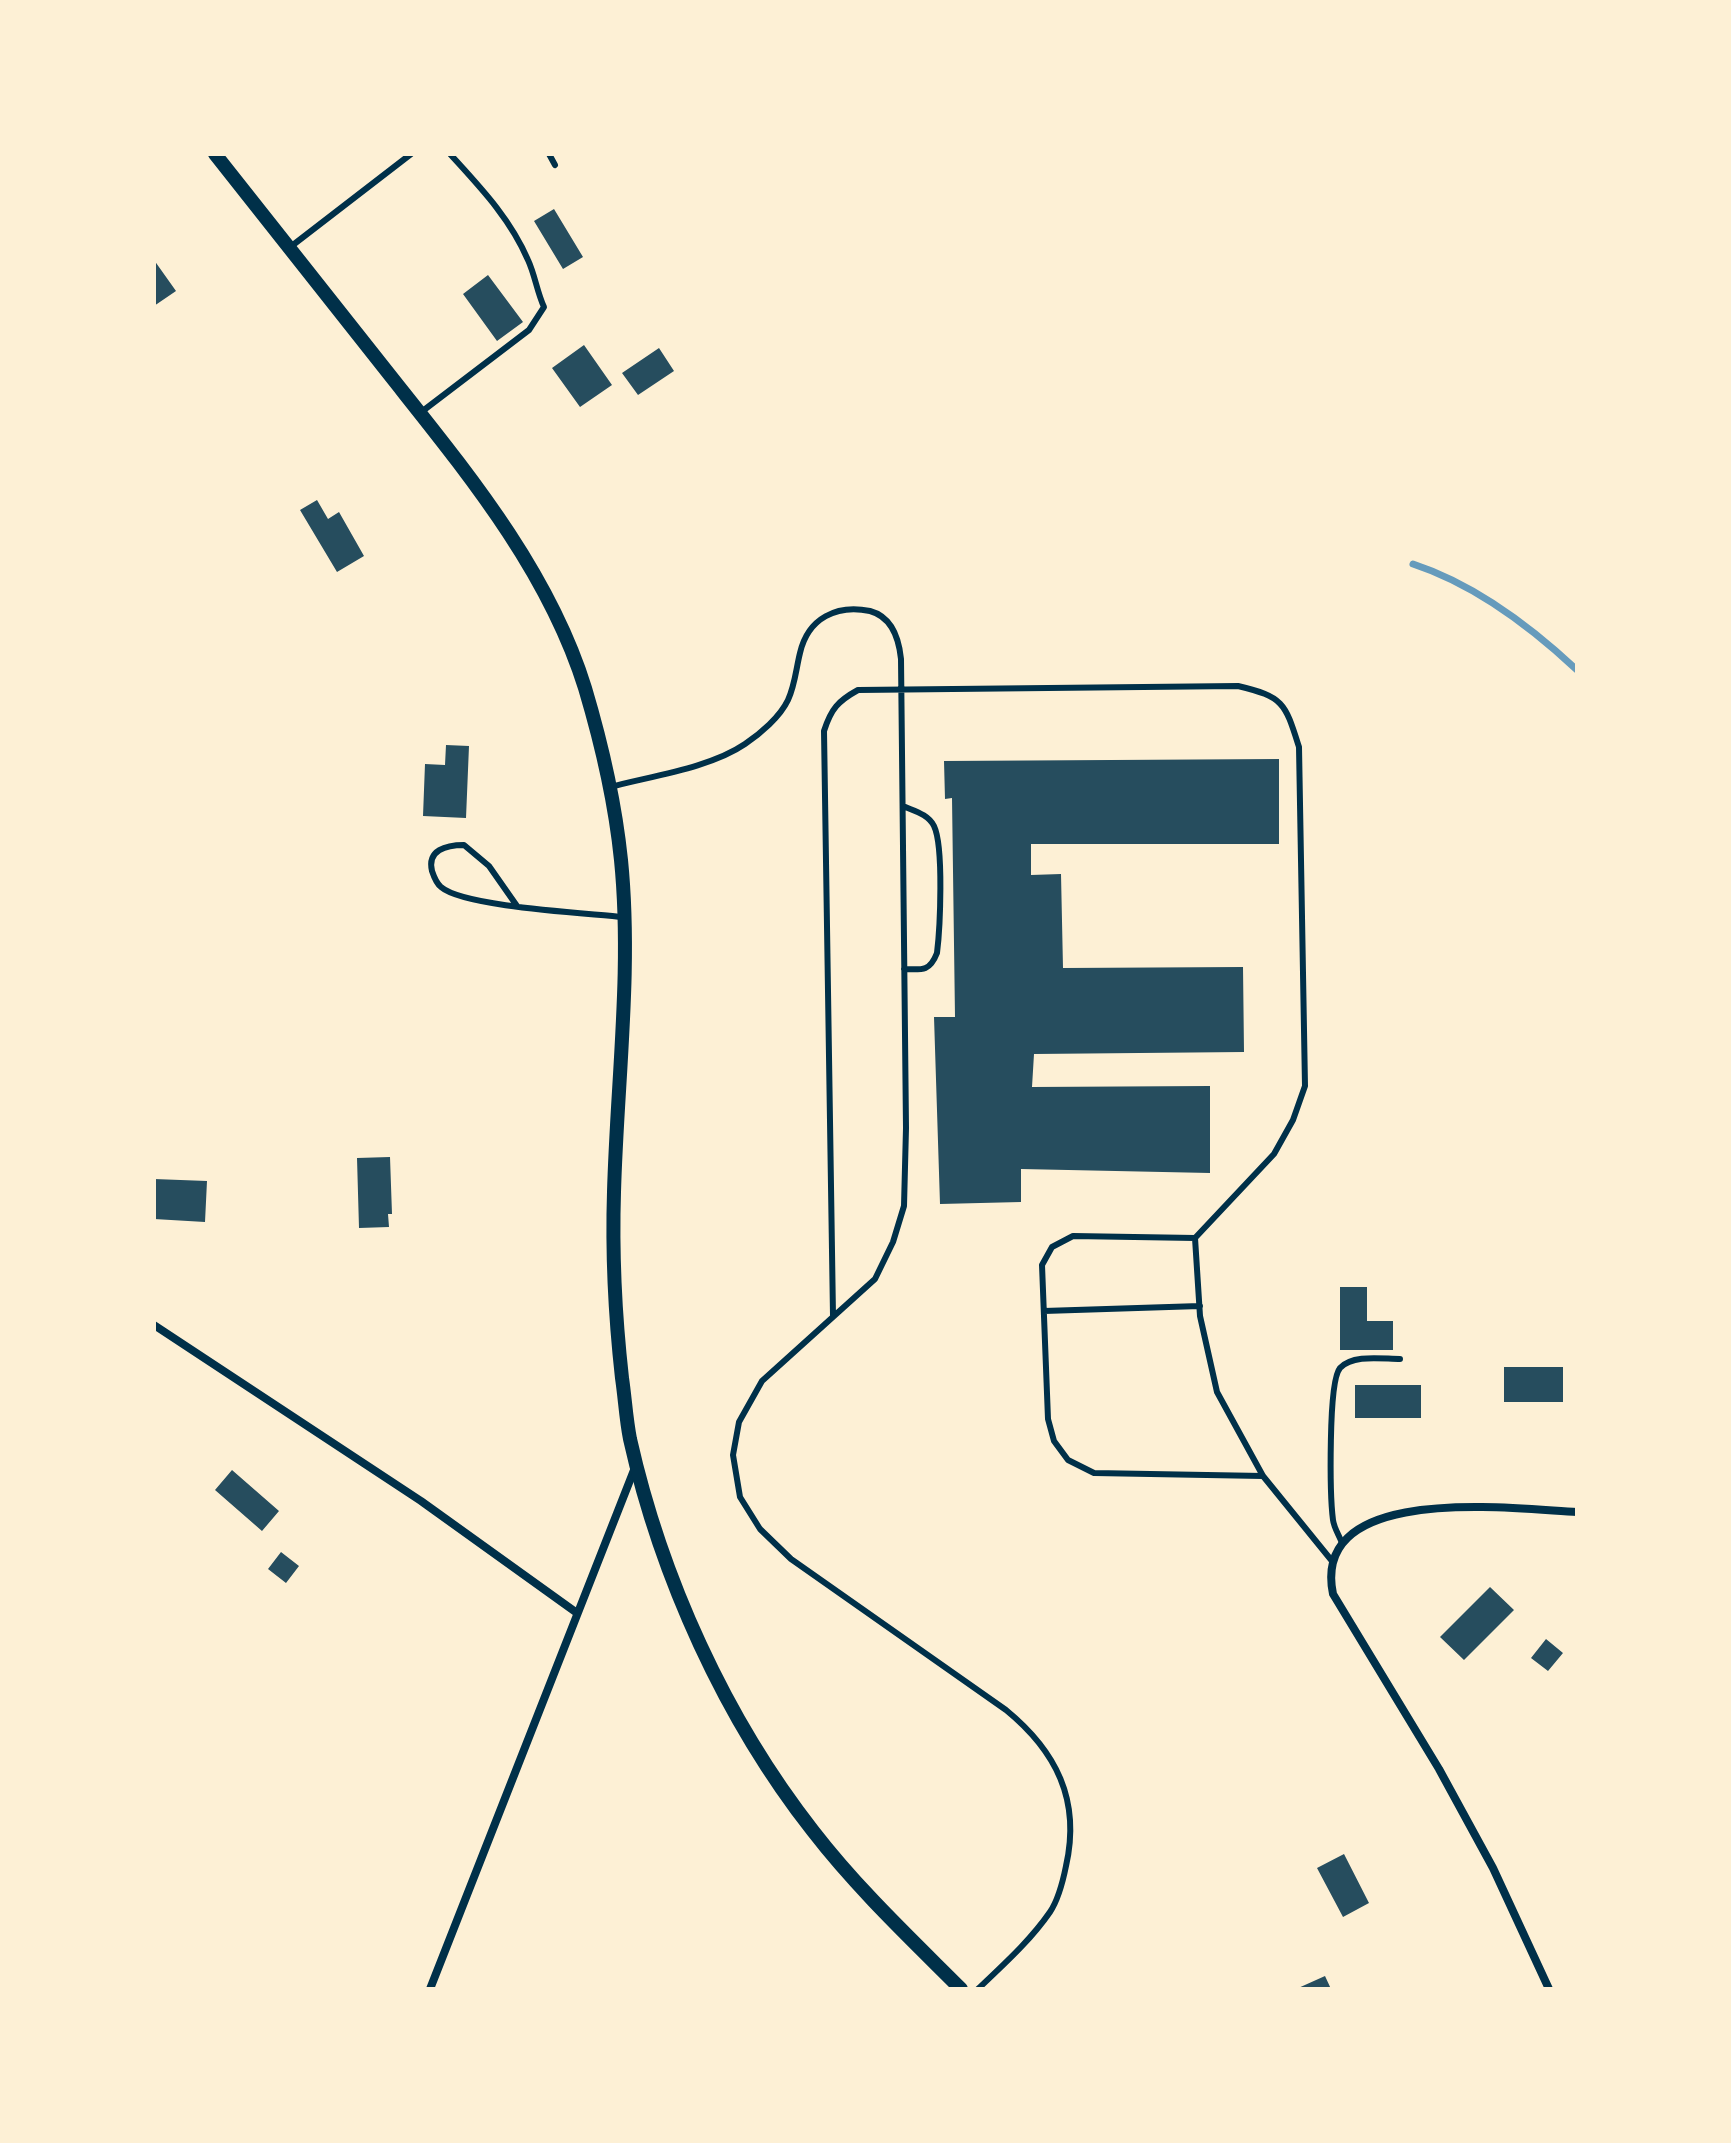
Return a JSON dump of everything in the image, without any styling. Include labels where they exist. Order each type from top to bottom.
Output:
[{"type":"street","points":[[215,154],[496,513],[551,606],[583,681],[610,787],[621,866],[623,917],[613,1271],[616,1327],[629,1434],[654,1531],[710,1666],[749,1738],[810,1827],[844,1868],[889,1918],[961,1989]]},
{"type":"street","points":[[154,1325],[421,1501],[577,1613]]},
{"type":"street","points":[[430,1989],[636,1463]]},
{"type":"street","points":[[1549,1989],[1508,1895],[1439,1769],[1333,1594],[1330,1578],[1332,1561],[1343,1540],[1367,1523],[1396,1514],[1455,1507],[1577,1512]]},
{"type":"lane","points":[[289,248],[411,154]]},
{"type":"lane","points":[[420,413],[529,330],[544,307],[528,258],[512,228],[497,205],[450,154]]},
{"type":"lane","points":[[549,154],[555,165]]},
{"type":"lane","points":[[610,787],[712,760],[743,746],[787,704],[807,635],[834,610],[855,608],[876,613],[899,638],[902,689],[904,1206],[893,1242],[875,1279],[762,1381],[739,1422],[733,1455],[740,1497],[760,1529],[791,1559],[1031,1730],[1051,1756],[1064,1783],[1070,1850],[1052,1910],[1021,1947],[978,1989]]},
{"type":"lane","points":[[833,1316],[824,731],[836,702],[858,690],[902,689],[1238,686],[1269,694],[1287,710],[1299,747],[1305,1086],[1293,1120],[1274,1154],[1195,1238],[1200,1306],[1217,1392],[1263,1476],[1332,1561]]},
{"type":"lane","points":[[903,806],[927,817],[934,826],[939,863],[937,953],[931,967],[926,970],[904,969]]},
{"type":"lane","points":[[517,906],[489,866],[464,845],[440,849],[433,855],[431,867],[435,881],[454,895],[484,902],[517,906],[623,917]]},
{"type":"lane","points":[[1195,1238],[1073,1236],[1052,1247],[1042,1265],[1048,1419],[1054,1441],[1068,1460],[1094,1473],[1263,1476]]},
{"type":"lane","points":[[1044,1311],[1200,1306]]},
{"type":"lane","points":[[1343,1540],[1333,1523],[1332,1397],[1335,1378],[1341,1367],[1354,1359],[1400,1359]]},
{"type":"building","points":[[554,209],[583,257],[563,269],[534,221]]},
{"type":"building","points":[[154,260],[176,291],[154,306]]},
{"type":"building","points":[[488,275],[523,322],[497,341],[463,294]]},
{"type":"building","points":[[584,345],[612,385],[580,407],[552,368]]},
{"type":"building","points":[[659,348],[674,371],[638,395],[622,373]]},
{"type":"building","points":[[317,500],[328,519],[339,512],[364,556],[337,572],[300,510]]},
{"type":"building","points":[[446,745],[469,746],[466,818],[423,816],[425,764],[445,765]]},
{"type":"building","points":[[1279,759],[1279,844],[1031,844],[1031,875],[1061,874],[1063,968],[1243,967],[1244,1052],[1034,1054],[1032,1087],[1210,1086],[1210,1173],[1021,1169],[1021,1202],[940,1204],[934,1017],[955,1017],[952,798],[945,799],[944,761]]},
{"type":"building","points":[[390,1157],[392,1214],[388,1214],[389,1227],[359,1228],[357,1158]]},
{"type":"building","points":[[154,1179],[207,1181],[205,1222],[154,1219]]},
{"type":"building","points":[[1340,1287],[1367,1287],[1367,1321],[1393,1321],[1393,1350],[1340,1350]]},
{"type":"building","points":[[1504,1367],[1563,1367],[1563,1402],[1504,1402]]},
{"type":"building","points":[[1355,1385],[1421,1385],[1421,1418],[1355,1418]]},
{"type":"building","points":[[232,1470],[279,1511],[262,1531],[215,1490]]},
{"type":"building","points":[[281,1552],[299,1566],[286,1583],[268,1569]]},
{"type":"building","points":[[1490,1587],[1514,1610],[1464,1660],[1440,1637]]},
{"type":"building","points":[[1546,1639],[1563,1653],[1548,1671],[1531,1658]]},
{"type":"building","points":[[1344,1854],[1369,1903],[1343,1917],[1317,1868]]},
{"type":"building","points":[[1325,1976],[1331,1989],[1296,1989]]},
{"type":"waterway","points":[[1413,564],[1458,583],[1500,608],[1577,670]]}]
